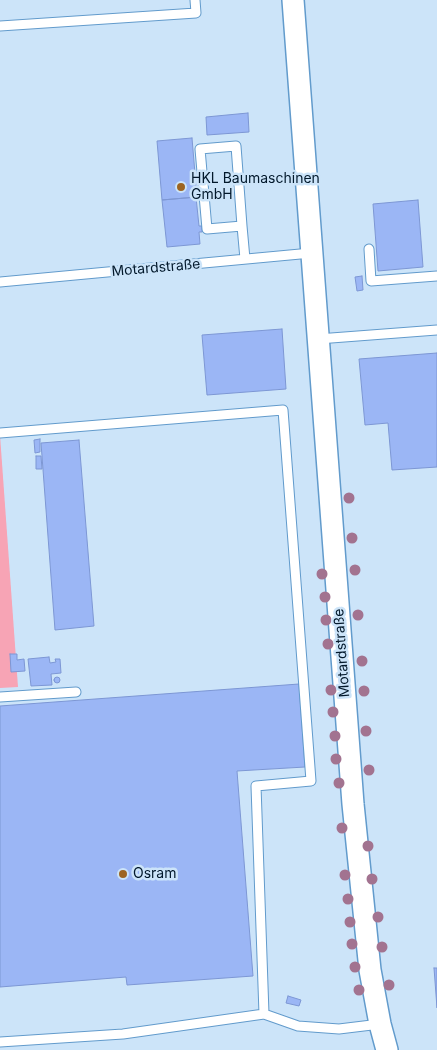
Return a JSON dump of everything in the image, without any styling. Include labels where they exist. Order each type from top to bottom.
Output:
[{"type":"street","name":"Motardstraße","points":[[293,0],[353,804],[370,970],[387,1050]]},
{"type":"lane","points":[[0,26],[196,12],[195,0]]},
{"type":"lane","points":[[242,226],[207,229],[200,149],[236,146],[245,259]]},
{"type":"lane","points":[[369,249],[371,281],[437,276]]},
{"type":"lane","name":"Motardstraße","points":[[0,282],[312,253]]},
{"type":"lane","points":[[318,339],[437,330]]},
{"type":"lane","points":[[0,433],[283,410],[311,781],[256,786],[264,1014]]},
{"type":"lane","points":[[0,697],[76,692]]},
{"type":"lane","points":[[0,1042],[123,1034],[264,1014],[298,1026],[340,1029],[380,1024]]},
{"type":"shaded area","points":[[0,435],[18,687],[0,688]]},
{"type":"building","points":[[248,113],[249,132],[207,135],[206,117]]},
{"type":"building","points":[[192,138],[197,197],[162,200],[157,141]]},
{"type":"building","points":[[196,197],[199,226],[202,226],[202,232],[199,232],[200,244],[167,247],[162,200]]},
{"type":"building","points":[[418,200],[423,267],[378,271],[373,204]]},
{"type":"building","points":[[362,276],[363,290],[357,291],[355,277]]},
{"type":"building","points":[[282,329],[286,389],[207,395],[202,335]]},
{"type":"building","points":[[437,353],[437,467],[392,470],[388,423],[365,425],[359,359]]},
{"type":"building","points":[[40,439],[40,452],[35,453],[34,440]]},
{"type":"building","points":[[79,440],[94,626],[55,630],[41,443]]},
{"type":"building","points":[[36,456],[41,456],[42,469],[36,469]]},
{"type":"building","points":[[10,654],[17,654],[17,660],[24,659],[25,671],[11,672]]},
{"type":"building","points":[[49,657],[50,663],[56,662],[55,659],[60,659],[61,673],[51,674],[52,685],[31,686],[28,659]]},
{"type":"building","points":[[57,677],[60,680],[57,683],[54,680]]},
{"type":"building","name":"Osram","points":[[299,684],[305,767],[237,771],[253,976],[127,985],[126,977],[0,987],[0,706]]},
{"type":"building","points":[[434,968],[437,968],[437,1008]]},
{"type":"building","points":[[288,996],[301,1000],[299,1006],[286,1003]]},
{"type":"place","name":"HKL Baumaschinen GmbH","points":[[181,187]]},
{"type":"place","name":"Osram","points":[[123,874]]}]
